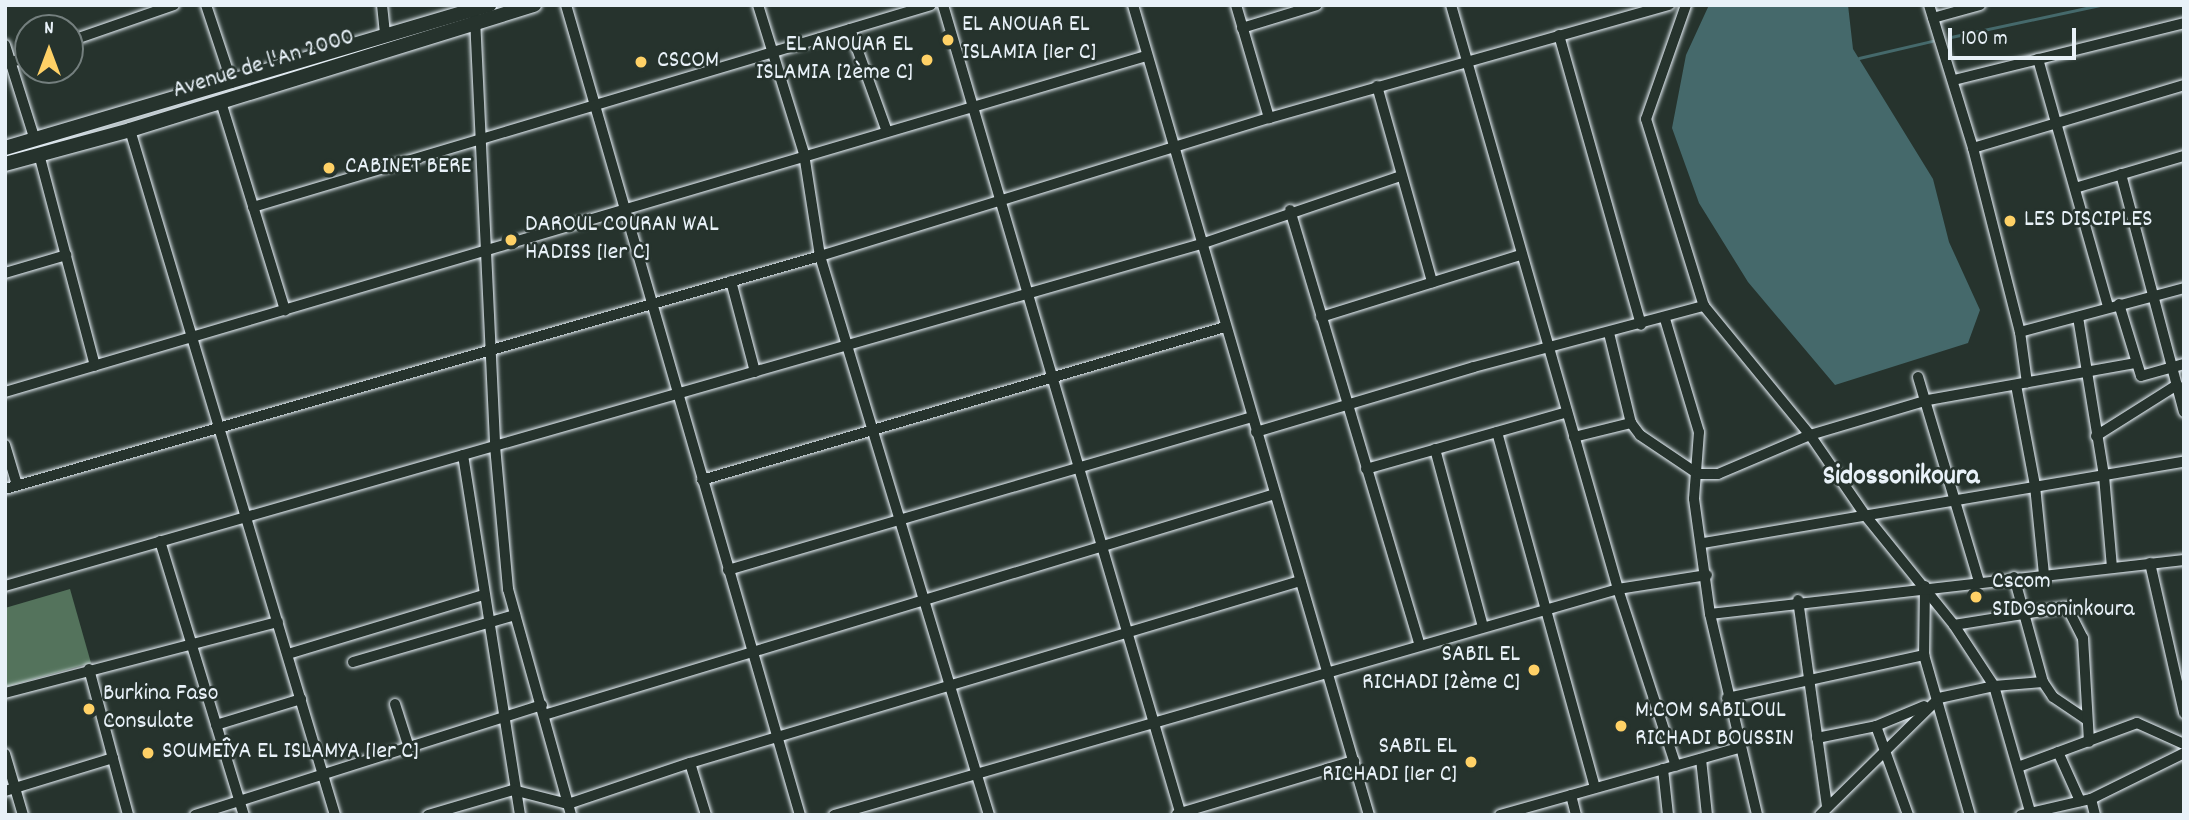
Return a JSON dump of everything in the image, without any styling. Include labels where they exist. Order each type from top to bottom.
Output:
[{"type":"main road","name":"Avenue de l'An 2000","points":[[5,148],[37,147],[130,130],[220,102],[474,13],[489,5]]},
{"type":"main road","name":"Avenue de l'An 2000","points":[[5,164],[37,147],[385,35],[474,13],[534,5]]},
{"type":"street","points":[[84,36],[174,5]]},
{"type":"street","points":[[206,5],[232,83]]},
{"type":"street","points":[[382,5],[385,35]]},
{"type":"street","points":[[566,5],[598,104],[623,210],[800,815]]},
{"type":"street","points":[[758,5],[776,54],[804,154],[820,256],[989,815]]},
{"type":"street","points":[[253,207],[776,54],[931,5]]},
{"type":"street","points":[[943,5],[1179,814],[1353,761]]},
{"type":"street","points":[[1133,5],[1146,56],[1177,148],[1201,244],[1369,815]]},
{"type":"street","points":[[1236,5],[1269,118]]},
{"type":"street","points":[[1242,28],[1317,5]]},
{"type":"street","points":[[1451,5],[1520,255],[1618,589],[1676,766]]},
{"type":"street","points":[[5,489],[220,430],[820,256],[1377,86],[1669,5]]},
{"type":"street","points":[[1686,5],[1646,119],[1704,306],[1811,435],[1865,515],[1925,586],[1994,685],[2018,767],[2027,814],[2085,800],[2184,753]]},
{"type":"street","points":[[1929,5],[1973,148],[2020,332],[2021,384],[2044,574]]},
{"type":"street","points":[[1933,18],[1980,5]]},
{"type":"street","points":[[474,13],[483,138],[485,251],[495,446],[508,589],[569,810]]},
{"type":"street","points":[[1954,80],[2184,23]]},
{"type":"street","points":[[850,29],[887,132]]},
{"type":"street","points":[[1559,35],[1641,325]]},
{"type":"street","points":[[5,45],[8,64],[37,147],[95,366]]},
{"type":"street","points":[[5,392],[804,154],[1146,56]]},
{"type":"street","points":[[2038,59],[2075,188],[2135,363],[2141,376],[2178,366]]},
{"type":"street","points":[[1973,148],[2184,85]]},
{"type":"street","points":[[1377,86],[1432,282]]},
{"type":"street","points":[[220,102],[285,310]]},
{"type":"street","points":[[130,130],[335,815]]},
{"type":"street","points":[[2075,188],[2184,156]]},
{"type":"street","points":[[2121,174],[2151,297],[2178,366],[2176,385],[2184,412]]},
{"type":"street","points":[[5,586],[1201,244],[1290,210],[1401,176]]},
{"type":"street","points":[[1290,210],[1346,405],[1420,645]]},
{"type":"street","points":[[5,272],[66,255]]},
{"type":"street","points":[[1321,317],[1520,255]]},
{"type":"street","points":[[731,281],[755,372]]},
{"type":"street","points":[[2020,332],[2184,288]]},
{"type":"street","points":[[1256,432],[1704,306]]},
{"type":"street","points":[[2078,317],[2104,476],[2112,567]]},
{"type":"street","points":[[1665,318],[1699,432],[1698,474],[1694,499],[1703,543],[1710,614],[1727,698],[1757,815]]},
{"type":"street","points":[[702,480],[1226,327]]},
{"type":"street","points":[[1609,332],[1631,423],[1640,435],[1698,474],[1718,474],[1811,435],[1927,400],[2135,363]]},
{"type":"street","points":[[1918,377],[1979,582]]},
{"type":"street","points":[[2096,436],[2176,385]]},
{"type":"street","points":[[1366,469],[1567,412]]},
{"type":"street","points":[[728,570],[1252,418]]},
{"type":"street","points":[[1574,437],[1631,423]]},
{"type":"street","points":[[1497,432],[1595,788]]},
{"type":"street","points":[[5,445],[17,485]]},
{"type":"street","points":[[1435,449],[1483,627]]},
{"type":"street","points":[[463,455],[513,790],[520,815]]},
{"type":"street","points":[[1703,543],[2184,462]]},
{"type":"street","points":[[195,815],[503,718],[543,710],[752,652],[1275,494]]},
{"type":"street","points":[[160,541],[244,815]]},
{"type":"street","points":[[1710,614],[1798,600],[2184,559]]},
{"type":"street","points":[[2150,563],[2184,713]]},
{"type":"street","points":[[834,815],[1618,589],[1707,575]]},
{"type":"street","points":[[2014,578],[2026,613],[2043,682],[2053,697],[2086,719]]},
{"type":"street","points":[[428,815],[513,790],[569,810],[690,763],[1300,581]]},
{"type":"street","points":[[1925,586],[1924,655],[1935,701],[1970,815]]},
{"type":"street","points":[[288,654],[484,595]]},
{"type":"street","points":[[1798,600],[1811,680],[1824,811]]},
{"type":"street","points":[[1954,625],[2067,607],[2083,638],[2089,742]]},
{"type":"street","points":[[353,662],[515,615]]},
{"type":"street","points":[[5,693],[278,622]]},
{"type":"street","points":[[1727,698],[1924,655]]},
{"type":"street","points":[[89,669],[128,815]]},
{"type":"street","points":[[1818,738],[1876,726],[1935,701],[1994,685],[2043,682]]},
{"type":"street","points":[[216,725],[301,699]]},
{"type":"street","points":[[1824,811],[1935,701]]},
{"type":"street","points":[[395,704],[409,747]]},
{"type":"street","points":[[2018,767],[2137,723],[2184,744]]},
{"type":"street","points":[[1876,726],[1886,747],[1908,815]]},
{"type":"street","points":[[1507,814],[1739,748]]},
{"type":"street","points":[[2058,752],[2095,815]]},
{"type":"street","points":[[5,754],[10,789],[23,815]]},
{"type":"street","points":[[10,789],[113,758]]},
{"type":"street","points":[[1701,759],[1707,815]]},
{"type":"street","points":[[690,763],[706,815]]},
{"type":"street","points":[[1663,769],[1668,815]]},
{"type":"street","points":[[1571,795],[1576,815]]},
{"type":"green space","points":[[70,589],[91,663],[5,687],[5,608]]},
{"type":"water","points":[[1709,5],[1848,5],[1853,49],[1933,179],[1949,242],[1980,310],[1968,343],[1835,385],[1748,282],[1699,203],[1672,128],[1686,55]]},
{"type":"waterway","points":[[1951,37],[2100,5]]},
{"type":"waterway","points":[[1859,58],[1932,41]]},
{"type":"place","name":"EL ANOUAR EL ISLAMIA [1er C]","points":[[948,40]]},
{"type":"place","name":"EL ANOUAR EL ISLAMIA [2ème C]","points":[[927,60]]},
{"type":"place","name":"CSCOM","points":[[641,62]]},
{"type":"place","name":"CABINET BERE","points":[[329,168]]},
{"type":"place","name":"LES DISCIPLES","points":[[2010,221]]},
{"type":"place","name":"DAROUL COURAN WAL HADISS [1er C]","points":[[511,240]]},
{"type":"place","name":"Cscom SIDOsoninkoura","points":[[1976,597]]},
{"type":"place","name":"SABIL EL RICHADI [2ème C]","points":[[1534,670]]},
{"type":"place","name":"Burkina Faso Consulate","points":[[89,709]]},
{"type":"place","name":"M.COM SABILOUL RICHADI BOUSSIN","points":[[1621,726]]},
{"type":"place","name":"SOUMEÎYA EL ISLAMYA [1er C]","points":[[148,753]]},
{"type":"place","name":"SABIL EL RICHADI [1er C]","points":[[1471,762]]},
{"type":"district","name":"Sidossonikoura","points":[[1901,478]]}]
